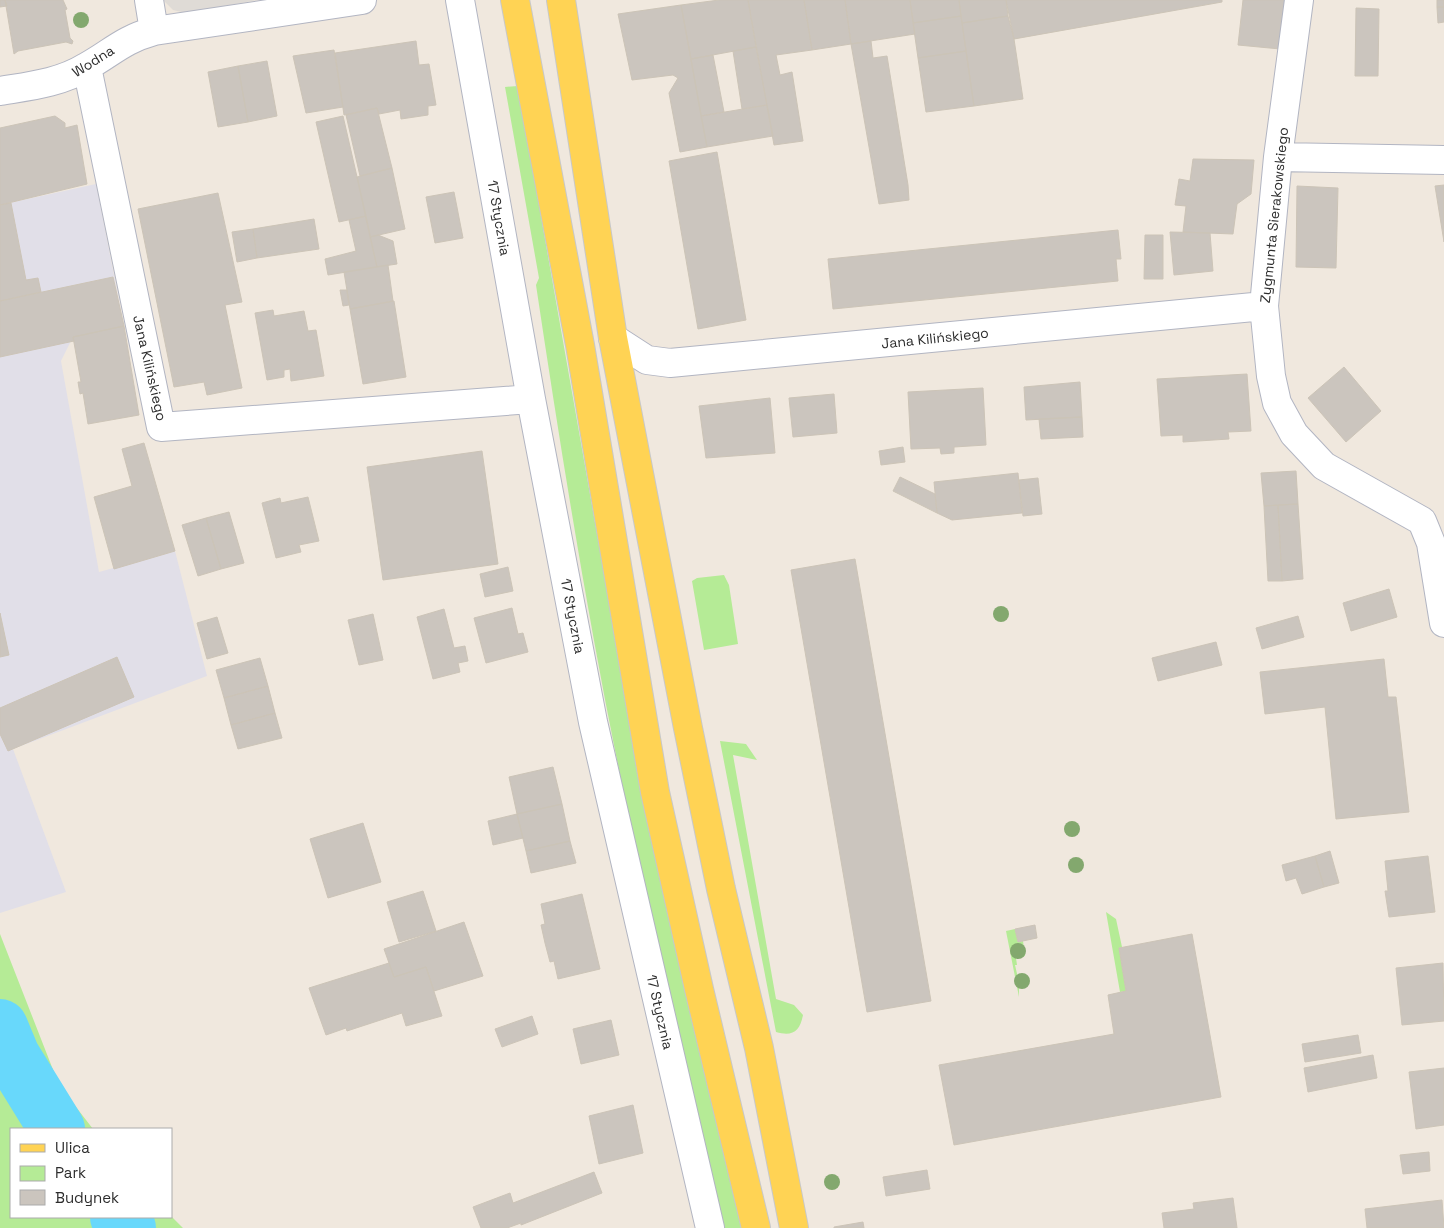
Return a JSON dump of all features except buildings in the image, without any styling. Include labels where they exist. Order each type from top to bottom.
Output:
[{"type":"main road","points":[[515,0],[580,344],[655,792],[699,989],[756,1228]]},
{"type":"main road","points":[[561,0],[613,338],[690,738],[721,889],[759,1048],[794,1228]]},
{"type":"street","points":[[148,0],[154,31]]},
{"type":"street","name":"Wodna","points":[[0,91],[63,79],[87,67],[120,43],[154,31],[362,0]]},
{"type":"street","name":"17 Stycznia","points":[[460,0],[531,399],[593,722],[710,1228]]},
{"type":"street","name":"Zygmunta Sierakowskiego","points":[[1299,0],[1278,157],[1264,306],[1271,376],[1277,403],[1294,434],[1324,466],[1433,523],[1431,543],[1444,623]]},
{"type":"street","name":"Jana Kilińskiego","points":[[87,67],[161,427],[531,399]]},
{"type":"street","points":[[1278,157],[1444,160]]},
{"type":"street","name":"Jana Kilińskiego","points":[[613,338],[647,360],[670,363],[1264,306]]},
{"type":"shaded area","points":[[163,0],[258,0],[186,13],[173,10]]},
{"type":"shaded area","points":[[96,184],[124,326],[73,337],[61,361],[99,572],[175,551],[207,676],[13,749],[66,892],[0,913],[0,205]]},
{"type":"green space","points":[[518,86],[648,823],[716,1108],[741,1228],[724,1228],[652,924],[616,756],[568,487],[536,285],[539,278],[505,87]]},
{"type":"green space","points":[[724,575],[729,585],[738,644],[704,650],[692,581],[697,578]]},
{"type":"green space","points":[[720,741],[746,744],[757,760],[733,755],[776,999],[794,1005],[803,1015],[798,1029],[787,1034],[776,1032]]},
{"type":"green space","points":[[1106,912],[1116,919],[1122,947],[1119,948],[1126,991],[1120,992]]},
{"type":"green space","points":[[1015,929],[1018,942],[1023,941],[1025,956],[1016,958],[1017,965],[1015,965],[1018,978],[1024,977],[1025,984],[1019,986],[1019,997],[1006,931]]},
{"type":"green space","points":[[0,934],[59,1085],[92,1128],[10,1128],[10,1218],[172,1217],[183,1228],[0,1228]]},
{"type":"waterway","points":[[0,1027],[12,1056],[56,1128]]},
{"type":"waterway","points":[[119,1218],[128,1228]]}]
